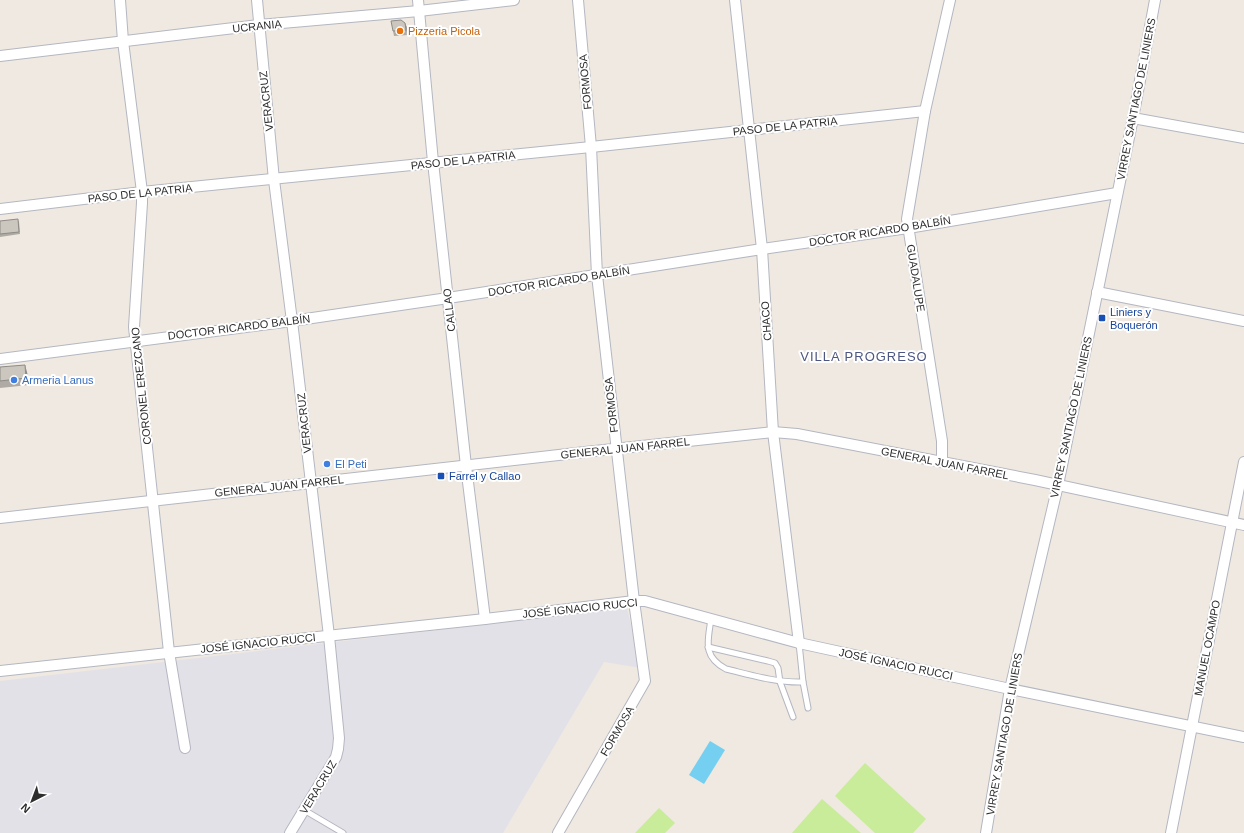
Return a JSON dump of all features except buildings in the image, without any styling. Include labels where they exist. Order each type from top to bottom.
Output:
[{"type":"street","name":"CORONEL EREZCANO","points":[[120,0],[123,41],[142,192],[134,327],[135,341],[169,652],[185,748]]},
{"type":"street","name":"VERACRUZ","points":[[257,0],[274,180],[329,636],[339,738],[336,757],[290,833]]},
{"type":"street","name":"CALLAO","points":[[418,0],[433,162],[466,466],[486,618]]},
{"type":"street","name":"UCRANIA","points":[[0,56],[259,25],[419,11],[514,0]]},
{"type":"street","name":"FORMOSA","points":[[558,833],[644,684],[645,675],[634,601],[597,276],[591,147],[578,0]]},
{"type":"street","name":"CHACO","points":[[736,0],[748,130],[762,249],[774,432],[799,643]]},
{"type":"street","name":"GUADALUPE","points":[[942,462],[942,441],[908,228],[907,212],[925,111],[950,0]]},
{"type":"street","name":"VIRREY SANTIAGO DE LINIERS","points":[[986,833],[1010,689],[1058,485],[1133,118],[1155,0]]},
{"type":"street","name":"PASO DE LA PATRIA","points":[[0,209],[142,192],[274,180],[925,111]]},
{"type":"street","points":[[1133,118],[1244,138]]},
{"type":"street","name":"DOCTOR RICARDO BALBÍN","points":[[0,359],[292,321],[597,276],[762,249],[908,228],[1117,193]]},
{"type":"street","points":[[1097,292],[1244,321]]},
{"type":"street","name":"GENERAL JUAN FARREL","points":[[0,518],[774,432],[797,434],[942,462],[1244,525]]},
{"type":"street","name":"MANUEL OCAMPO","points":[[1171,833],[1244,462]]},
{"type":"street","name":"JOSÉ IGNACIO RUCCI","points":[[0,671],[329,636],[634,601],[650,602],[799,643],[1010,689],[1244,737]]},
{"type":"lane","points":[[711,619],[708,647],[714,660],[718,664],[726,669],[780,682],[803,682]]},
{"type":"lane","points":[[799,643],[803,682],[808,708]]},
{"type":"lane","points":[[708,647],[775,663],[778,668],[780,682],[793,717]]},
{"type":"lane","points":[[304,810],[343,833]]},
{"type":"shaded area","points":[[627,608],[641,668],[604,662],[503,833],[0,833],[0,681]]},
{"type":"green space","points":[[865,763],[926,819],[913,833],[875,833],[835,796]]},
{"type":"green space","points":[[822,799],[861,833],[792,833]]},
{"type":"green space","points":[[659,808],[675,823],[665,833],[635,833]]},
{"type":"water","points":[[710,741],[725,750],[704,784],[689,775]]},
{"type":"place","name":"Pizzeria Picola","points":[[400,31]]},
{"type":"place","name":"Liniers y Boquerón","points":[[1102,318]]},
{"type":"place","name":"Armeria Lanus","points":[[14,380]]},
{"type":"place","name":"El Peti","points":[[327,464]]},
{"type":"place","name":"Farrel y Callao","points":[[441,476]]},
{"type":"district","name":"VILLA PROGRESO","points":[[864,356]]}]
